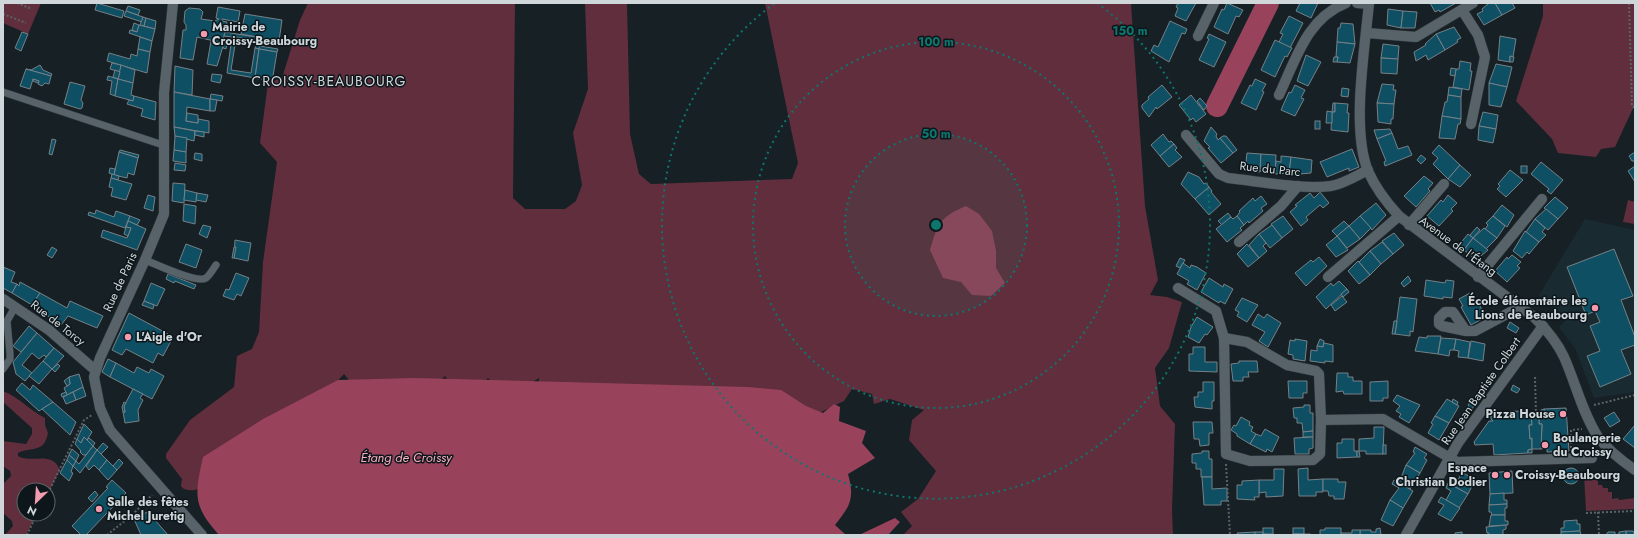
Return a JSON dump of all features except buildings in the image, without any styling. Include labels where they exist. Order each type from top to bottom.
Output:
[{"type":"street","name":"Rue de Paris","points":[[173,3],[164,93],[164,214],[145,260],[115,323],[95,370],[95,384],[100,408],[110,430],[202,535]]},
{"type":"street","points":[[1198,36],[1214,3]]},
{"type":"street","points":[[1279,95],[1308,33],[1320,19],[1336,7],[1346,3]]},
{"type":"street","points":[[1356,3],[1369,4]]},
{"type":"street","points":[[1367,33],[1416,37],[1473,3]]},
{"type":"street","name":"Avenue de l'Étang","points":[[1369,4],[1360,124],[1368,170],[1388,204],[1409,225],[1520,307],[1543,326],[1564,358],[1585,413],[1599,438],[1615,455],[1635,470]]},
{"type":"street","points":[[1462,10],[1478,34],[1485,57],[1471,124]]},
{"type":"street","name":"Rue du Parc","points":[[1186,135],[1223,177],[1298,186],[1330,186],[1347,181],[1368,170]]},
{"type":"street","points":[[1409,225],[1444,184]]},
{"type":"street","points":[[1239,242],[1281,206],[1298,186]]},
{"type":"street","points":[[1478,276],[1542,199]]},
{"type":"street","points":[[1328,277],[1399,216]]},
{"type":"street","points":[[1178,288],[1216,312],[1224,338],[1226,454],[1250,462],[1313,460],[1320,454],[1321,420],[1319,374],[1316,371],[1287,365],[1247,342],[1224,338]]},
{"type":"street","name":"Rue de Torcy","points":[[3,299],[49,330],[95,370]]},
{"type":"street","points":[[1466,331],[1475,331],[1520,307]]},
{"type":"street","name":"Rue Jean Baptiste Colbert","points":[[1406,535],[1458,443],[1543,326]]},
{"type":"street","points":[[1321,420],[1383,419],[1457,462],[1592,458]]},
{"type":"lane","points":[[3,92],[163,145]]},
{"type":"lane","points":[[145,260],[188,277],[200,279],[206,278],[216,265]]},
{"type":"lane","points":[[3,370],[10,359],[7,321],[15,307]]},
{"type":"path","points":[[17,3],[32,9]]},
{"type":"path","points":[[1629,3],[1632,106],[1635,108]]},
{"type":"path","points":[[3,14],[26,23]]},
{"type":"path","points":[[1534,377],[1536,414]]},
{"type":"path","points":[[1593,405],[1635,396]]},
{"type":"path","points":[[53,482],[84,420],[100,408]]},
{"type":"path","points":[[1572,458],[1571,430],[1588,429]]},
{"type":"path","points":[[1226,454],[1230,535]]},
{"type":"path","points":[[107,535],[131,516],[160,487]]},
{"type":"path","points":[[1586,513],[1635,511]]},
{"type":"path","points":[[1598,512],[1599,535]]},
{"type":"path","points":[[26,535],[33,522]]},
{"type":"shaded area","points":[[3,3],[41,3],[28,34],[3,23]]},
{"type":"shaded area","points":[[308,3],[515,3],[513,198],[525,209],[565,209],[576,201],[582,185],[573,133],[588,89],[585,3],[627,3],[630,134],[639,174],[651,184],[792,179],[798,163],[765,3],[1131,3],[1145,206],[1158,280],[1150,295],[1167,297],[1182,302],[1169,348],[1155,368],[1160,406],[1175,424],[1172,510],[1173,535],[903,535],[912,526],[901,512],[918,499],[936,471],[909,440],[912,420],[924,410],[890,399],[874,404],[872,394],[852,389],[844,401],[815,415],[538,395],[539,378],[516,392],[497,387],[488,378],[476,391],[457,393],[445,376],[433,387],[354,386],[344,374],[328,391],[198,489],[186,490],[182,488],[182,479],[166,458],[166,454],[190,420],[234,387],[237,356],[252,349],[259,332],[263,262],[277,162],[260,143],[268,83],[282,78],[300,20]]},
{"type":"shaded area","points":[[1543,3],[1635,3],[1635,104],[1615,147],[1601,149],[1596,157],[1558,153],[1552,139],[1516,101],[1543,16]]},
{"type":"shaded area","points":[[1628,200],[1635,202],[1635,224],[1623,222]]},
{"type":"shaded area","name":"École élémentaire les Lions de Beaubourg","points":[[1585,219],[1635,230],[1635,392],[1594,398],[1576,350],[1559,327],[1566,320],[1539,295]]},
{"type":"shaded area","points":[[3,391],[45,418],[45,425],[48,433],[44,444],[40,447],[18,453],[18,456],[29,459],[41,458],[52,460],[60,470],[54,482],[16,482],[16,522],[33,522],[26,535],[5,535],[13,526],[12,521],[3,513],[3,484],[11,476],[10,471],[3,466],[3,441],[26,444],[32,434],[32,428],[3,402]]},
{"type":"shaded area","points":[[1584,474],[1593,474],[1593,480],[1598,480],[1598,485],[1602,485],[1603,488],[1608,488],[1608,492],[1612,492],[1612,499],[1618,498],[1619,500],[1635,498],[1635,509],[1586,511]]},
{"type":"water","points":[[966,206],[979,214],[992,231],[996,251],[996,268],[1005,283],[991,296],[972,295],[961,282],[943,278],[930,250],[935,233],[941,222],[957,210]]},
{"type":"water","name":"Étang de Croissy","points":[[415,378],[748,387],[781,390],[806,406],[823,413],[834,404],[840,407],[839,421],[866,431],[862,443],[875,458],[848,474],[851,490],[850,502],[835,525],[846,535],[219,535],[210,525],[200,507],[197,490],[203,457],[263,419],[338,380]]},
{"type":"water","points":[[895,518],[900,522],[888,535],[859,535]]},
{"type":"waterway","points":[[1217,106],[1268,3]]},
{"type":"place","name":"Mairie de Croissy-Beaubourg","points":[[204,34]]},
{"type":"place","name":"École élémentaire les Lions de Beaubourg","points":[[1595,308]]},
{"type":"place","name":"L'Aigle d'Or","points":[[128,337]]},
{"type":"place","name":"Pizza House","points":[[1563,414]]},
{"type":"place","name":"Boulangerie du Croissy","points":[[1545,445]]},
{"type":"place","name":"Espace Christian Dodier","points":[[1495,475]]},
{"type":"place","name":"Croissy-Beaubourg","points":[[1507,475]]},
{"type":"place","name":"Salle des fêtes Michel Juretig","points":[[99,509]]},
{"type":"district","name":"CROISSY-BEAUBOURG","points":[[329,81]]}]
